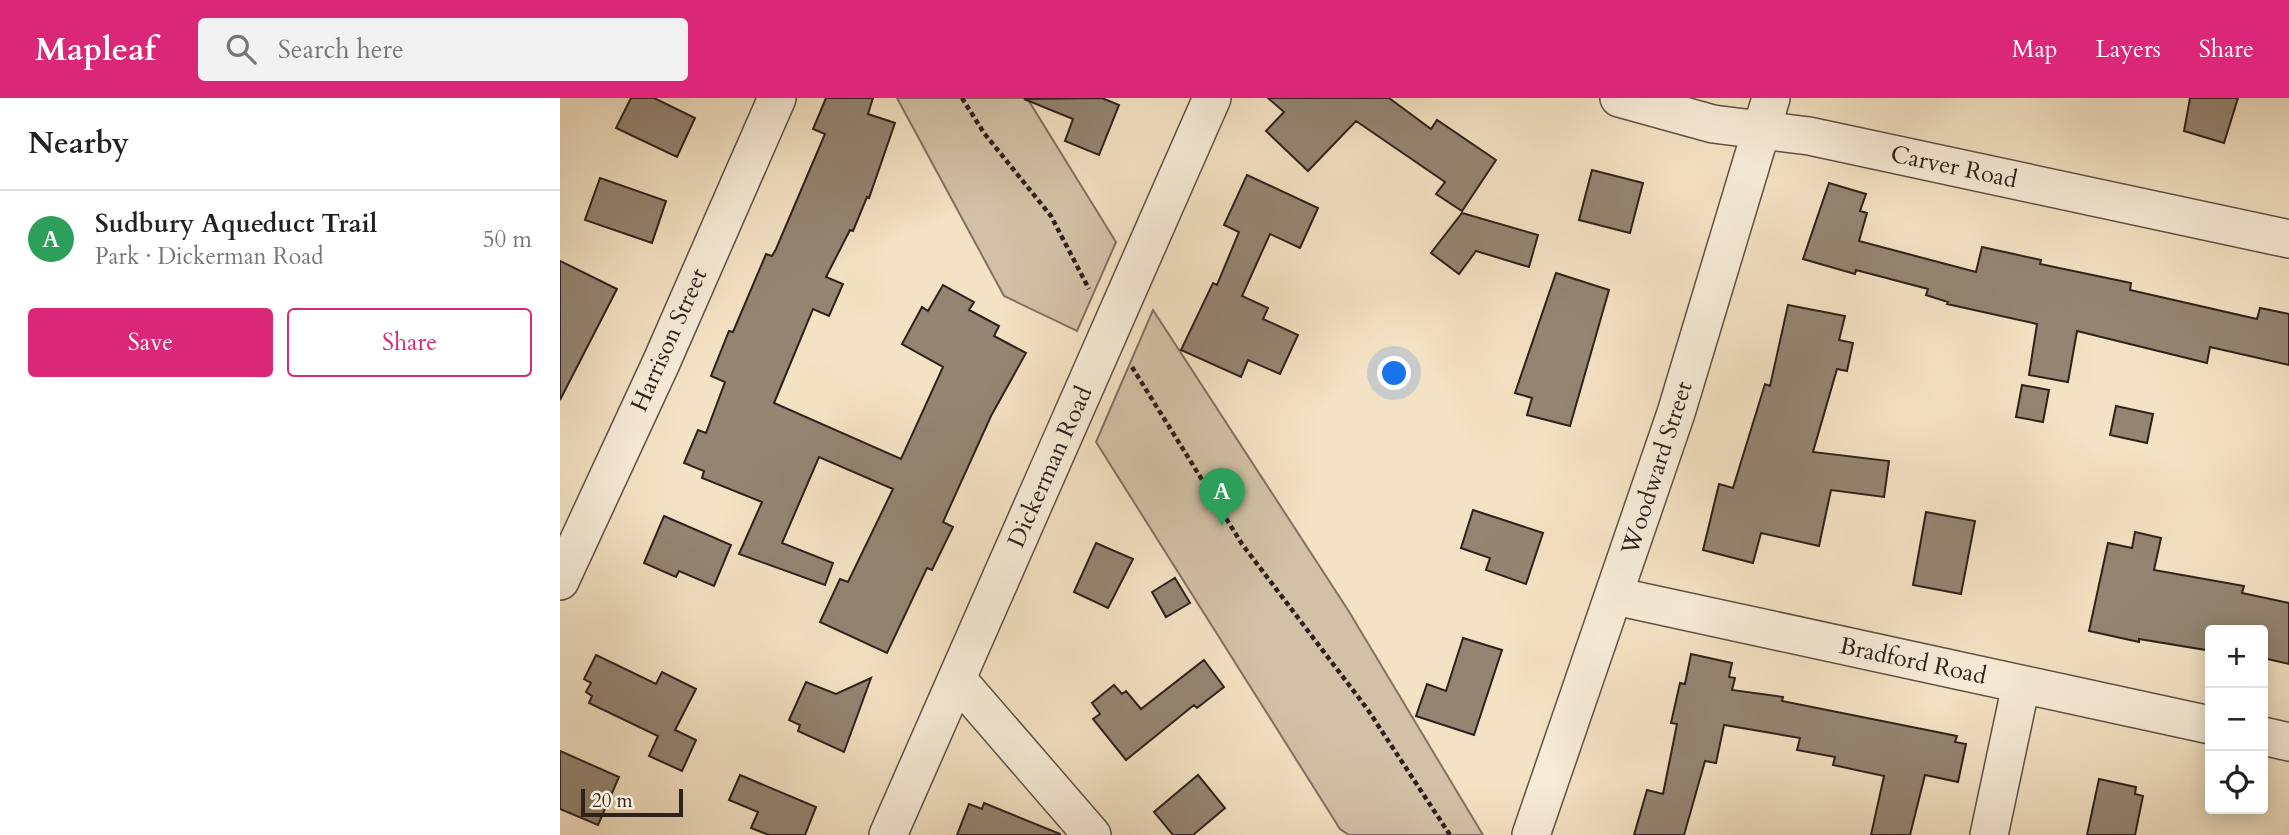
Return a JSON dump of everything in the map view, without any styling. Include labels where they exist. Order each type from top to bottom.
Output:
[{"type":"street","name":"Harrison Street","points":[[560,581],[661,363],[776,98]]},
{"type":"street","name":"Dickerman Road","points":[[888,835],[1212,98]]},
{"type":"street","name":"Carver Road","points":[[1619,98],[1716,124],[1766,114],[1809,136],[2289,239]]},
{"type":"street","name":"Woodward Street","points":[[1531,835],[1676,413],[1766,114]]},
{"type":"street","name":"Bradford Road","points":[[1615,596],[2205,724]]},
{"type":"street","points":[[957,679],[1091,835]]},
{"type":"street","points":[[1989,835],[2021,685]]},
{"type":"street","points":[[2268,738],[2289,742]]},
{"type":"path","points":[[962,98],[984,133],[1051,216],[1110,330],[1242,544],[1368,710],[1450,835]]},
{"type":"shaded area","points":[[897,98],[1027,98],[1116,242],[1077,331],[1004,296]]},
{"type":"shaded area","points":[[1153,310],[1348,610],[1483,835],[1349,835],[1340,829],[1096,442]]},
{"type":"building","points":[[631,98],[654,98],[695,118],[677,157],[616,128]]},
{"type":"building","points":[[826,98],[873,98],[868,114],[895,123],[869,198],[867,197],[853,231],[850,230],[826,277],[843,284],[829,316],[813,309],[774,403],[901,459],[943,367],[902,344],[922,307],[928,311],[943,285],[974,302],[969,310],[999,326],[994,336],[1026,353],[991,416],[943,522],[953,527],[932,570],[927,568],[887,653],[820,622],[840,579],[848,582],[893,489],[819,457],[782,543],[833,563],[825,585],[739,554],[762,502],[702,478],[704,471],[684,463],[698,430],[706,433],[725,382],[711,376],[729,331],[733,332],[766,254],[772,256],[776,249],[825,134],[813,129]]},
{"type":"building","points":[[1102,98],[1119,105],[1099,155],[1065,141],[1073,119],[1024,99]]},
{"type":"building","points":[[1268,98],[1389,98],[1431,129],[1437,120],[1496,160],[1462,211],[1436,194],[1445,182],[1356,121],[1308,171],[1266,131],[1284,112]]},
{"type":"building","points":[[2190,98],[2238,98],[2224,143],[2184,131]]},
{"type":"building","points":[[1592,170],[1643,183],[1630,233],[1579,220]]},
{"type":"building","points":[[1247,175],[1318,208],[1300,248],[1270,234],[1242,296],[1268,308],[1263,319],[1298,335],[1280,374],[1248,360],[1241,377],[1181,350],[1213,283],[1217,285],[1239,232],[1224,225]]},
{"type":"building","points":[[600,178],[666,201],[652,243],[585,220]]},
{"type":"building","points":[[1829,183],[1866,194],[1860,211],[1867,213],[1859,241],[1976,272],[1982,247],[2041,260],[2040,264],[2131,283],[2130,290],[2257,319],[2260,308],[2289,314],[2289,365],[2210,347],[2207,363],[2077,331],[2068,382],[2029,375],[2037,324],[1947,304],[1948,302],[1926,295],[1928,289],[1856,270],[1855,274],[1803,259]]},
{"type":"building","points":[[1462,213],[1538,235],[1529,267],[1476,251],[1459,274],[1431,253]]},
{"type":"building","points":[[560,261],[617,289],[560,400]]},
{"type":"building","points":[[1556,273],[1609,290],[1570,426],[1527,415],[1532,398],[1515,393]]},
{"type":"building","points":[[1788,305],[1845,316],[1839,340],[1853,343],[1847,371],[1837,369],[1813,452],[1889,461],[1884,497],[1831,490],[1819,546],[1761,533],[1753,563],[1703,550],[1719,484],[1733,488],[1765,384],[1770,386]]},
{"type":"building","points":[[2022,385],[2049,390],[2043,422],[2016,417]]},
{"type":"building","points":[[2116,406],[2153,414],[2147,443],[2110,435]]},
{"type":"building","points":[[1473,510],[1543,533],[1526,584],[1486,570],[1490,558],[1461,548]]},
{"type":"building","points":[[1926,512],[1975,521],[1961,594],[1913,585]]},
{"type":"building","points":[[664,516],[731,545],[714,586],[679,571],[676,577],[644,563]]},
{"type":"building","points":[[2135,532],[2161,538],[2154,570],[2244,586],[2242,593],[2289,603],[2289,664],[2268,659],[2268,625],[2205,625],[2205,650],[2139,639],[2139,642],[2089,631],[2108,543],[2132,548]]},
{"type":"building","points":[[1096,543],[1133,559],[1108,608],[1074,592]]},
{"type":"building","points":[[1175,578],[1190,603],[1166,617],[1152,592]]},
{"type":"building","points":[[1463,638],[1502,650],[1474,735],[1416,716],[1427,684],[1446,691]]},
{"type":"building","points":[[1691,654],[1732,663],[1729,677],[1735,678],[1732,690],[1783,697],[1782,701],[1957,736],[1955,742],[1966,744],[1958,782],[1925,775],[1910,835],[1871,835],[1884,776],[1833,765],[1835,757],[1797,750],[1800,738],[1724,725],[1716,763],[1705,761],[1684,835],[1634,835],[1647,790],[1663,794],[1677,724],[1671,723],[1680,683],[1685,684]]},
{"type":"building","points":[[596,655],[656,684],[662,672],[696,689],[675,730],[696,740],[682,771],[649,756],[658,736],[589,703],[592,696],[586,692],[591,683],[584,679]]},
{"type":"building","points":[[1204,660],[1224,687],[1197,708],[1194,705],[1126,760],[1093,719],[1100,714],[1092,703],[1114,685],[1122,694],[1126,691],[1141,709]]},
{"type":"building","points":[[871,678],[844,752],[798,731],[800,725],[789,720],[806,682],[836,694]]},
{"type":"building","points":[[560,751],[619,777],[598,825],[560,809]]},
{"type":"building","points":[[740,775],[816,807],[805,835],[769,835],[751,828],[758,812],[729,800]]},
{"type":"building","points":[[1198,775],[1225,808],[1193,835],[1173,835],[1154,812]]},
{"type":"building","points":[[2099,779],[2136,787],[2135,794],[2143,796],[2135,835],[2087,835]]},
{"type":"building","points":[[984,803],[1060,835],[957,835],[969,804],[982,809]]},
{"type":"place","name":"Sudbury Aqueduct Trail","points":[[1222,526]]}]
